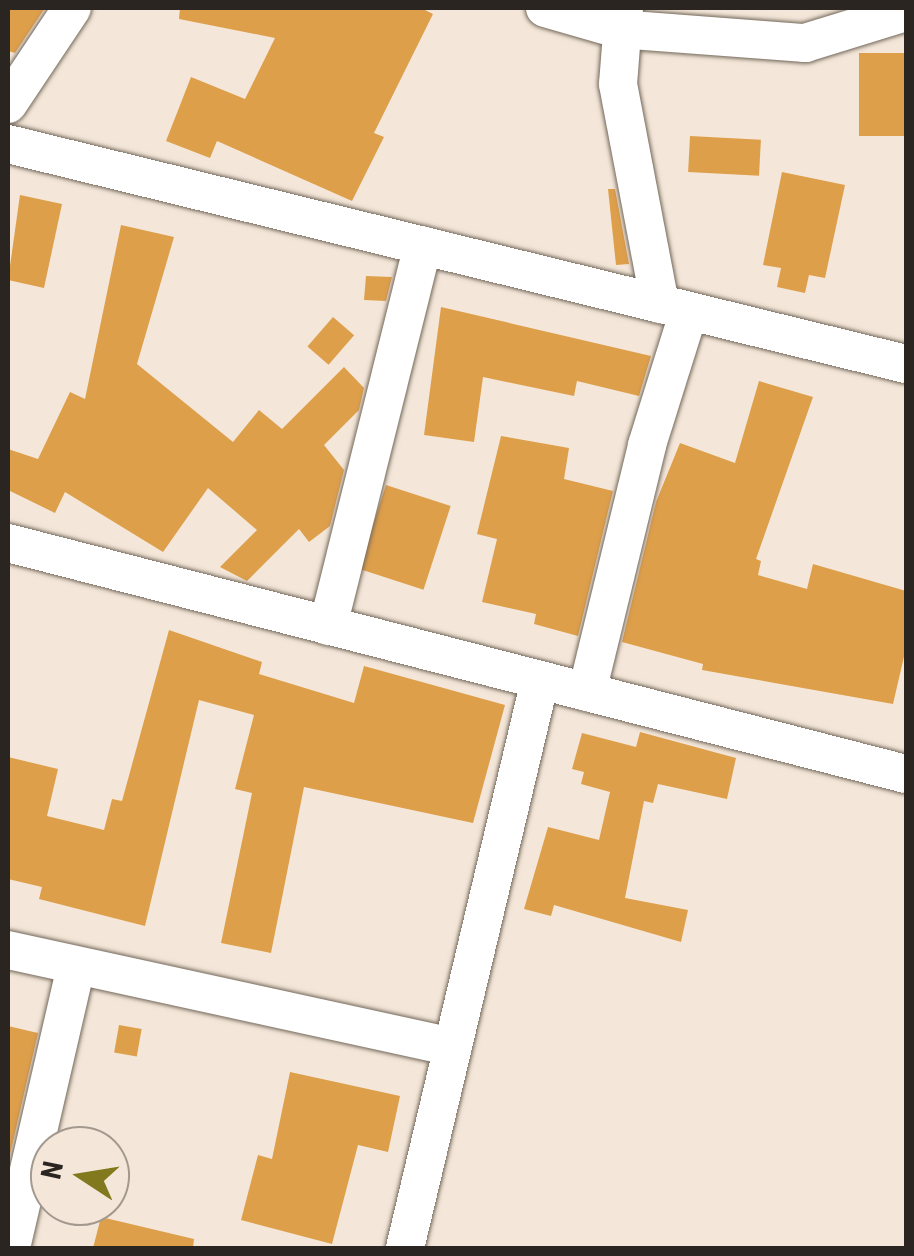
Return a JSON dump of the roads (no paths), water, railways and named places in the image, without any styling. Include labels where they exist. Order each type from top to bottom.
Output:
[{"type":"street","points":[[8,104],[72,8]]},
{"type":"street","points":[[545,8],[805,43],[906,12]]},
{"type":"street","points":[[587,692],[647,445],[675,307],[618,84],[621,18]]},
{"type":"street","points":[[8,144],[906,364]]},
{"type":"street","points":[[328,626],[422,246]]},
{"type":"street","points":[[8,544],[906,774]]},
{"type":"street","points":[[405,1248],[540,680]]},
{"type":"street","points":[[8,950],[453,1047]]},
{"type":"street","points":[[11,1248],[76,967]]}]
